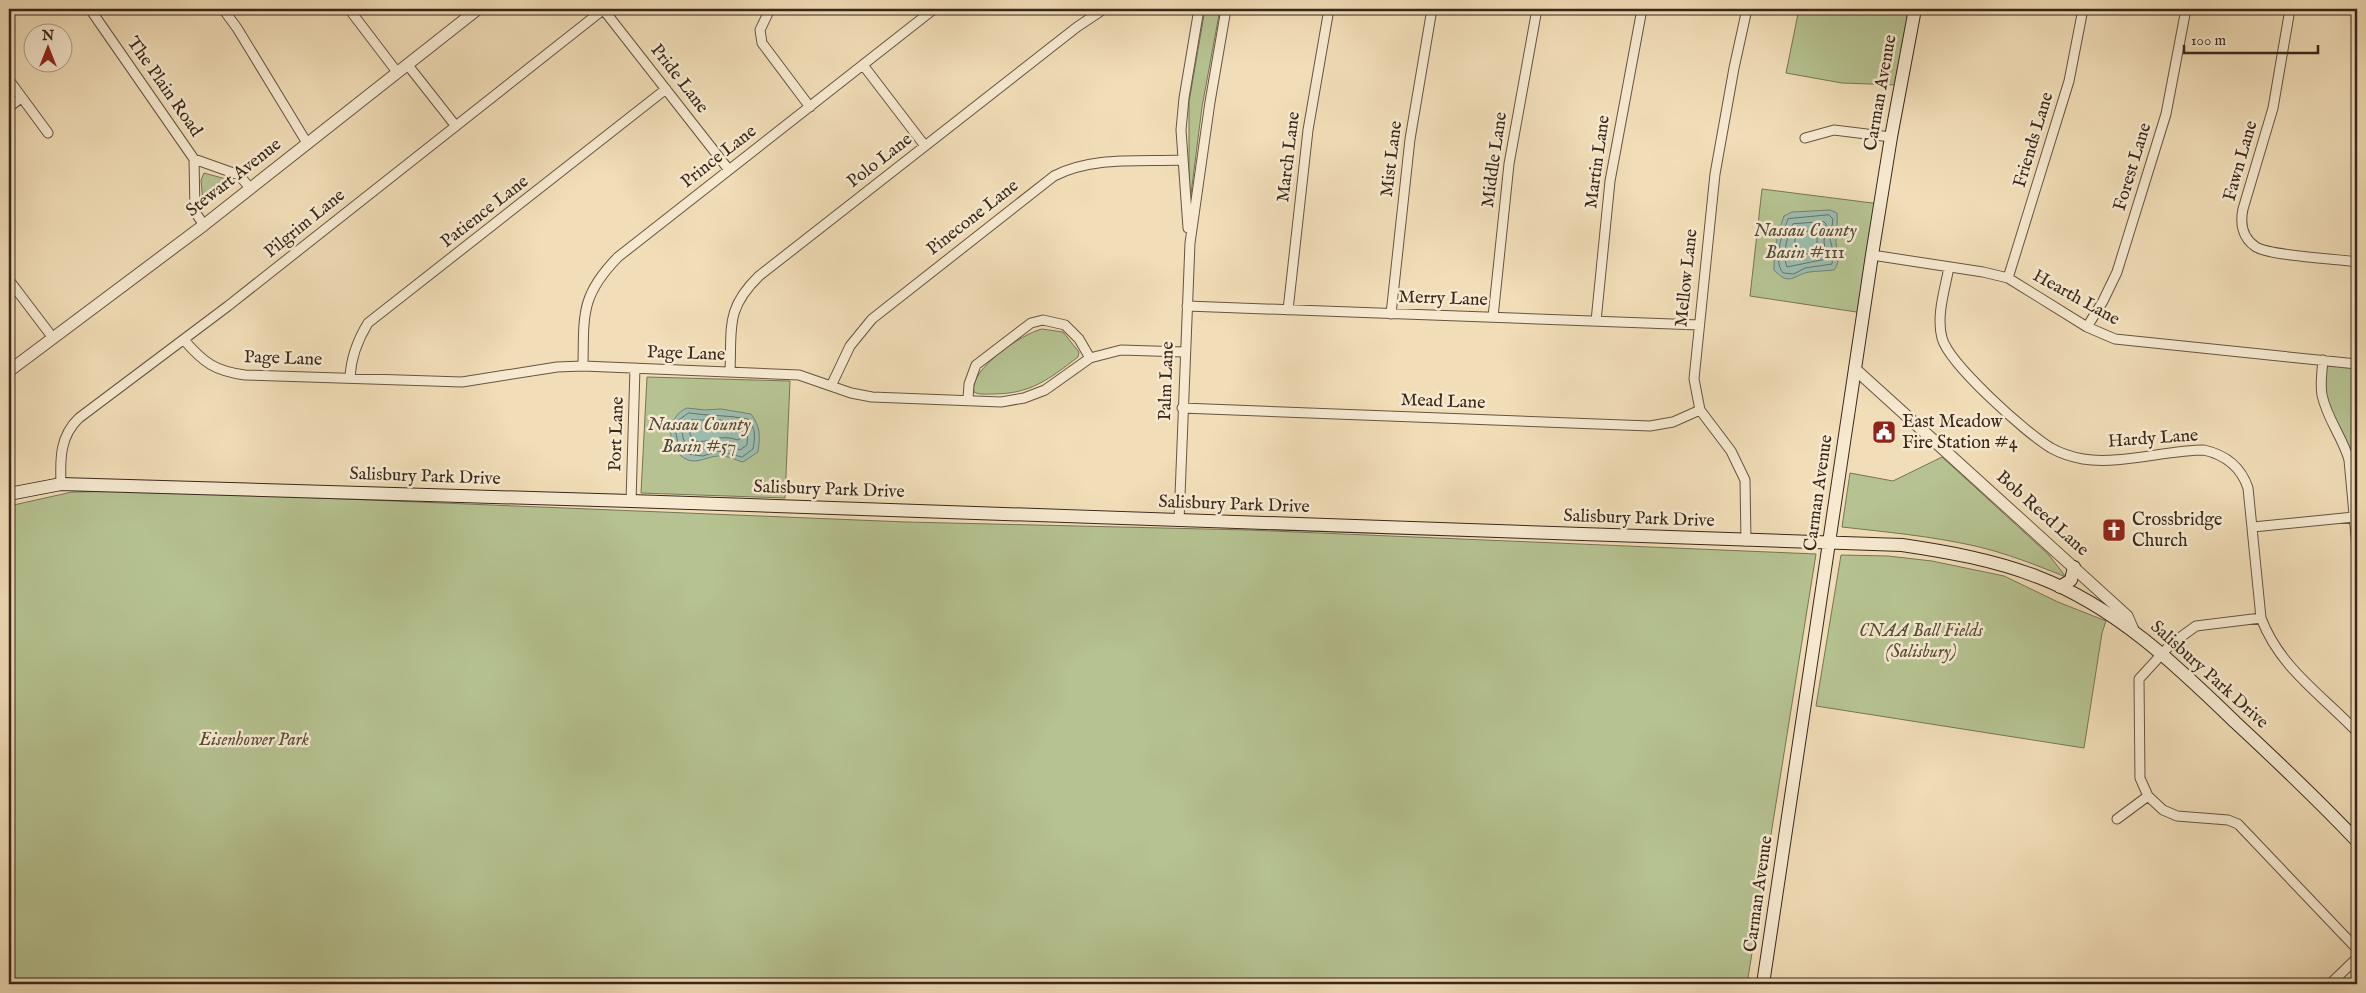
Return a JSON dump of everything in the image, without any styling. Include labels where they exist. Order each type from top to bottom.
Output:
[{"type":"main road","name":"Carman Avenue","points":[[1763,984],[1872,255],[1891,137],[1915,9]]},
{"type":"main road","name":"Salisbury Park Drive","points":[[9,494],[61,484],[631,500],[1179,521],[1902,545],[1971,556],[2040,577],[2085,599],[2133,630],[2162,653],[2319,801],[2357,841]]},
{"type":"main road","points":[[2060,587],[2071,580],[2074,567]]},
{"type":"street","name":"The Plain Road","points":[[90,9],[194,159],[195,212],[204,225]]},
{"type":"street","points":[[223,9],[237,28],[308,143]]},
{"type":"street","points":[[349,9],[397,72]]},
{"type":"street","name":"Stewart Avenue","points":[[9,371],[204,225],[478,9]]},
{"type":"street","name":"Pride Lane","points":[[604,9],[729,170]]},
{"type":"street","name":"Pilgrim Lane","points":[[61,484],[62,449],[65,436],[71,426],[184,340],[604,9]]},
{"type":"street","points":[[770,9],[760,30],[762,43],[810,107]]},
{"type":"street","name":"Prince Lane","points":[[583,366],[585,310],[590,293],[599,276],[618,257],[934,9]]},
{"type":"street","name":"Polo Lane","points":[[730,371],[732,316],[743,292],[759,276],[1077,27],[1104,9]]},
{"type":"street","name":"Palm Lane","points":[[1190,243],[1183,160],[1184,98],[1199,9]]},
{"type":"street","name":"Palm Lane","points":[[1179,521],[1184,352],[1190,243],[1210,102],[1226,9]]},
{"type":"street","name":"March Lane","points":[[1288,310],[1308,130],[1329,9]]},
{"type":"street","name":"Mist Lane","points":[[1391,314],[1410,139],[1432,9]]},
{"type":"street","name":"Middle Lane","points":[[1493,317],[1510,164],[1537,9]]},
{"type":"street","name":"Martin Lane","points":[[1596,321],[1610,181],[1642,9]]},
{"type":"street","name":"Mellow Lane","points":[[1746,541],[1746,491],[1742,470],[1731,451],[1700,410],[1694,379],[1698,325],[1715,174],[1734,68],[1747,9]]},
{"type":"street","name":"Friends Lane","points":[[2008,278],[2069,81],[2083,9]]},
{"type":"street","name":"Forest Lane","points":[[2088,326],[2117,272],[2173,87],[2186,9]]},
{"type":"street","name":"Fawn Lane","points":[[2290,9],[2273,108],[2243,209],[2242,226],[2251,243],[2266,251],[2357,262]]},
{"type":"street","points":[[407,64],[455,125]]},
{"type":"street","points":[[863,65],[925,146]]},
{"type":"street","points":[[9,80],[48,133]]},
{"type":"street","name":"Patience Lane","points":[[350,377],[354,351],[368,323],[666,89]]},
{"type":"street","points":[[9,107],[22,98]]},
{"type":"street","points":[[1805,138],[1834,130],[1891,137]]},
{"type":"street","name":"The Plain Road","points":[[194,159],[239,176],[250,188]]},
{"type":"street","name":"Pinecone Lane","points":[[831,386],[850,346],[872,319],[1054,176],[1069,169],[1093,163],[1183,160]]},
{"type":"street","name":"Hearth Lane","points":[[1872,255],[2008,278],[2088,326],[2115,339],[2129,342],[2357,364]]},
{"type":"street","name":"Hardy Lane","points":[[1948,267],[1941,316],[1942,339],[1948,353],[1961,369],[2038,439],[2063,454],[2084,459],[2107,459],[2196,450],[2216,453],[2230,460],[2245,479],[2248,488],[2261,618],[2274,647],[2285,663],[2357,732]]},
{"type":"street","points":[[9,280],[53,338]]},
{"type":"street","name":"Merry Lane","points":[[1186,306],[1698,325]]},
{"type":"street","points":[[968,399],[969,384],[976,365],[1031,323],[1043,320],[1065,325],[1079,339],[1090,358]]},
{"type":"street","name":"Page Lane","points":[[184,340],[212,367],[227,372],[462,382],[557,367],[583,366],[730,371],[800,375],[872,397],[968,399],[1001,402],[1024,398],[1046,390],[1090,358],[1121,350],[1184,352]]},
{"type":"street","points":[[2323,360],[2322,394],[2329,416],[2346,448],[2357,547]]},
{"type":"street","name":"Port Lane","points":[[631,500],[636,368]]},
{"type":"street","name":"Bob Reed Lane","points":[[1855,369],[2127,616],[2133,630]]},
{"type":"street","name":"Mead Lane","points":[[1182,408],[1650,426],[1673,422],[1700,410]]},
{"type":"street","points":[[2253,527],[2354,517]]},
{"type":"street","points":[[2261,618],[2196,626],[2171,644],[2139,679],[2140,778],[2148,796],[2164,810],[2177,816],[2228,820],[2238,824],[2357,949]]},
{"type":"street","points":[[2117,819],[2148,796]]},
{"type":"street","points":[[2330,984],[2357,958]]},
{"type":"green space","points":[[1205,9],[1220,9],[1202,107],[1191,194],[1189,193],[1189,102]]},
{"type":"green space","points":[[1799,9],[1915,9],[1898,85],[1842,83],[1786,73]]},
{"type":"green space","points":[[204,173],[226,179],[229,182],[203,203],[201,180]]},
{"type":"green space","points":[[1762,189],[1880,204],[1863,313],[1750,296]]},
{"type":"green space","points":[[1042,329],[1063,332],[1079,352],[1078,357],[1058,372],[1029,388],[1006,393],[978,394],[974,392],[974,383],[979,373],[988,363],[1023,337]]},
{"type":"green space","points":[[2323,360],[2357,364],[2357,547],[2349,460],[2325,405]]},
{"type":"green space","points":[[647,377],[790,381],[785,498],[641,493]]},
{"type":"green space","points":[[1942,457],[2049,555],[2066,577],[2010,556],[1975,546],[1925,537],[1842,527],[1850,473],[1893,481]]},
{"type":"green space","name":"Eisenhower Park","points":[[149,491],[906,522],[1248,530],[1816,554],[1747,984],[9,984],[9,506],[72,492]]},
{"type":"green space","name":"CNAA Ball Fields (Salisbury)","points":[[1841,555],[1888,556],[1932,561],[2004,576],[2058,602],[2106,621],[2102,633],[2084,748],[1816,706]]},
{"type":"water","name":"Nassau County Basin #111","points":[[1830,210],[1837,213],[1836,242],[1838,263],[1834,270],[1809,272],[1788,279],[1779,275],[1774,270],[1775,255],[1784,216],[1792,212]]},
{"type":"water","name":"Nassau County Basin #57","points":[[687,408],[721,409],[751,414],[757,423],[759,432],[758,452],[743,462],[724,456],[716,456],[698,461],[684,458],[674,446],[671,432],[675,418]]},
{"type":"place","name":"East Meadow Fire Station #4","points":[[1884,432]]},
{"type":"place","name":"Crossbridge Church","points":[[2114,530]]}]
